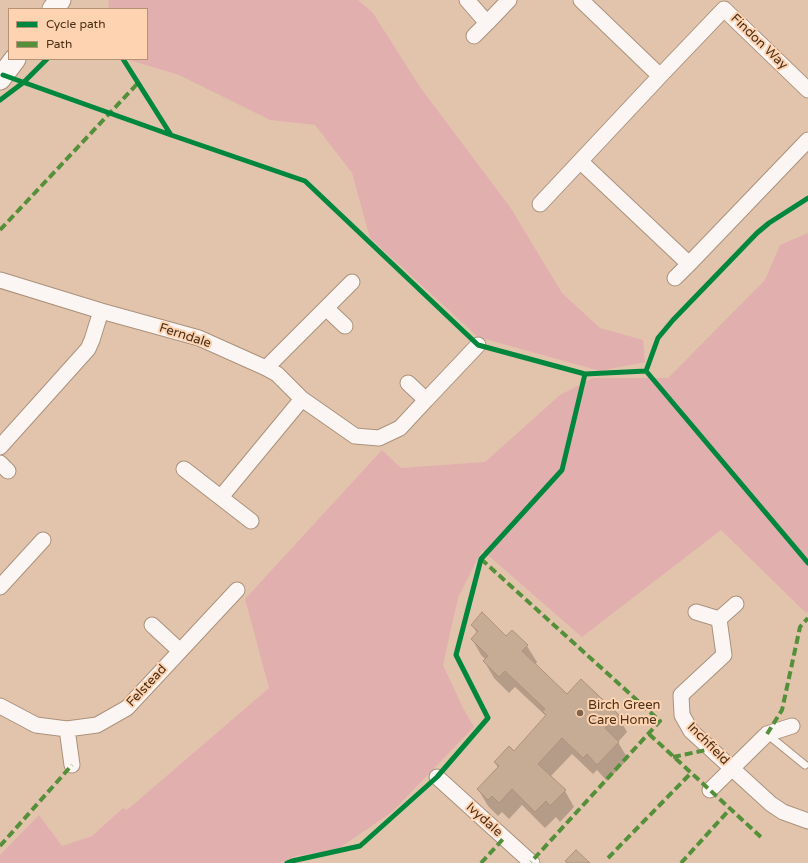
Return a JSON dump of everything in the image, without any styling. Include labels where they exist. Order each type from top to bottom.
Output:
[{"type":"street","points":[[54,8],[60,0]]},
{"type":"street","points":[[467,0],[487,23]]},
{"type":"street","points":[[474,36],[509,0]]},
{"type":"street","points":[[581,0],[660,76]]},
{"type":"street","name":"Findon Way","points":[[540,204],[724,9],[808,90]]},
{"type":"street","points":[[0,79],[14,60]]},
{"type":"street","points":[[675,278],[808,140]]},
{"type":"street","points":[[581,162],[688,264]]},
{"type":"street","name":"Ferndale","points":[[0,280],[101,311],[199,338],[276,374],[302,399],[355,436],[379,438],[400,428],[478,345]]},
{"type":"street","points":[[266,368],[352,282]]},
{"type":"street","points":[[326,308],[345,326]]},
{"type":"street","points":[[0,447],[85,352],[92,340],[101,311]]},
{"type":"street","points":[[408,383],[426,400]]},
{"type":"street","points":[[221,497],[302,399]]},
{"type":"street","points":[[184,469],[251,520]]},
{"type":"street","points":[[0,588],[43,540]]},
{"type":"street","name":"Felstead","points":[[0,707],[36,726],[67,729],[97,726],[127,708],[237,590]]},
{"type":"street","points":[[696,612],[719,619],[736,604]]},
{"type":"street","name":"Inchfield","points":[[719,619],[724,655],[681,695],[682,715],[691,730],[771,804],[783,812],[808,821]]},
{"type":"street","points":[[152,625],[180,651]]},
{"type":"street","name":"Inchfield","points":[[710,790],[767,734],[792,726]]},
{"type":"street","points":[[67,729],[72,765]]},
{"type":"street","name":"Ivydale","points":[[437,777],[532,863]]},
{"type":"lane","points":[[767,734],[806,765]]},
{"type":"shaded area","points":[[108,0],[358,0],[373,13],[420,87],[510,207],[562,293],[600,328],[643,340],[645,362],[600,371],[478,337],[370,238],[352,173],[315,125],[270,120],[179,75],[129,60],[148,60],[148,8],[108,8],[109,7]]},
{"type":"shaded area","points":[[808,233],[808,612],[806,613],[721,530],[582,637],[482,550],[458,598],[443,665],[463,708],[474,727],[392,812],[338,849],[296,856],[280,863],[0,863],[0,855],[39,815],[62,846],[92,836],[123,808],[127,810],[269,688],[245,599],[382,450],[401,468],[485,462],[560,395],[593,378],[668,378],[765,280],[780,245]]},
{"type":"building","name":"Birch Green Care Home","points":[[482,612],[506,636],[512,630],[528,645],[522,651],[567,694],[581,679],[619,715],[605,728],[619,742],[597,765],[587,754],[583,758],[562,738],[538,764],[566,790],[550,806],[546,801],[535,812],[512,789],[499,803],[492,796],[488,800],[477,789],[499,766],[494,762],[509,746],[514,751],[546,715],[542,711],[545,709],[505,671],[499,677],[483,661],[488,656],[471,639],[478,631],[471,625]]},
{"type":"building","points":[[576,850],[590,863],[568,863],[565,861]]},
{"type":"marked path","points":[[0,230],[138,83]]},
{"type":"marked path","points":[[481,559],[660,721],[531,862]]},
{"type":"marked path","points":[[767,734],[782,710],[800,627],[808,618]]},
{"type":"marked path","points":[[649,734],[762,838]]},
{"type":"marked path","points":[[673,757],[711,749]]},
{"type":"marked path","points":[[0,846],[72,765]]},
{"type":"marked path","points":[[608,858],[691,773]]},
{"type":"marked path","points":[[681,863],[730,809]]},
{"type":"marked path","points":[[481,863],[504,838]]},
{"type":"cycle path","points":[[0,100],[24,82],[46,60]]},
{"type":"cycle path","points":[[124,60],[171,135],[305,181],[478,345],[585,374],[646,371],[808,563]]},
{"type":"cycle path","points":[[3,75],[171,135]]},
{"type":"cycle path","points":[[646,371],[658,338],[673,320],[757,233],[769,223],[808,198]]},
{"type":"cycle path","points":[[287,863],[360,846],[437,777],[488,718],[456,655],[481,559],[562,470],[585,374]]},
{"type":"place","name":"Birch Green Care Home","points":[[580,713]]}]
